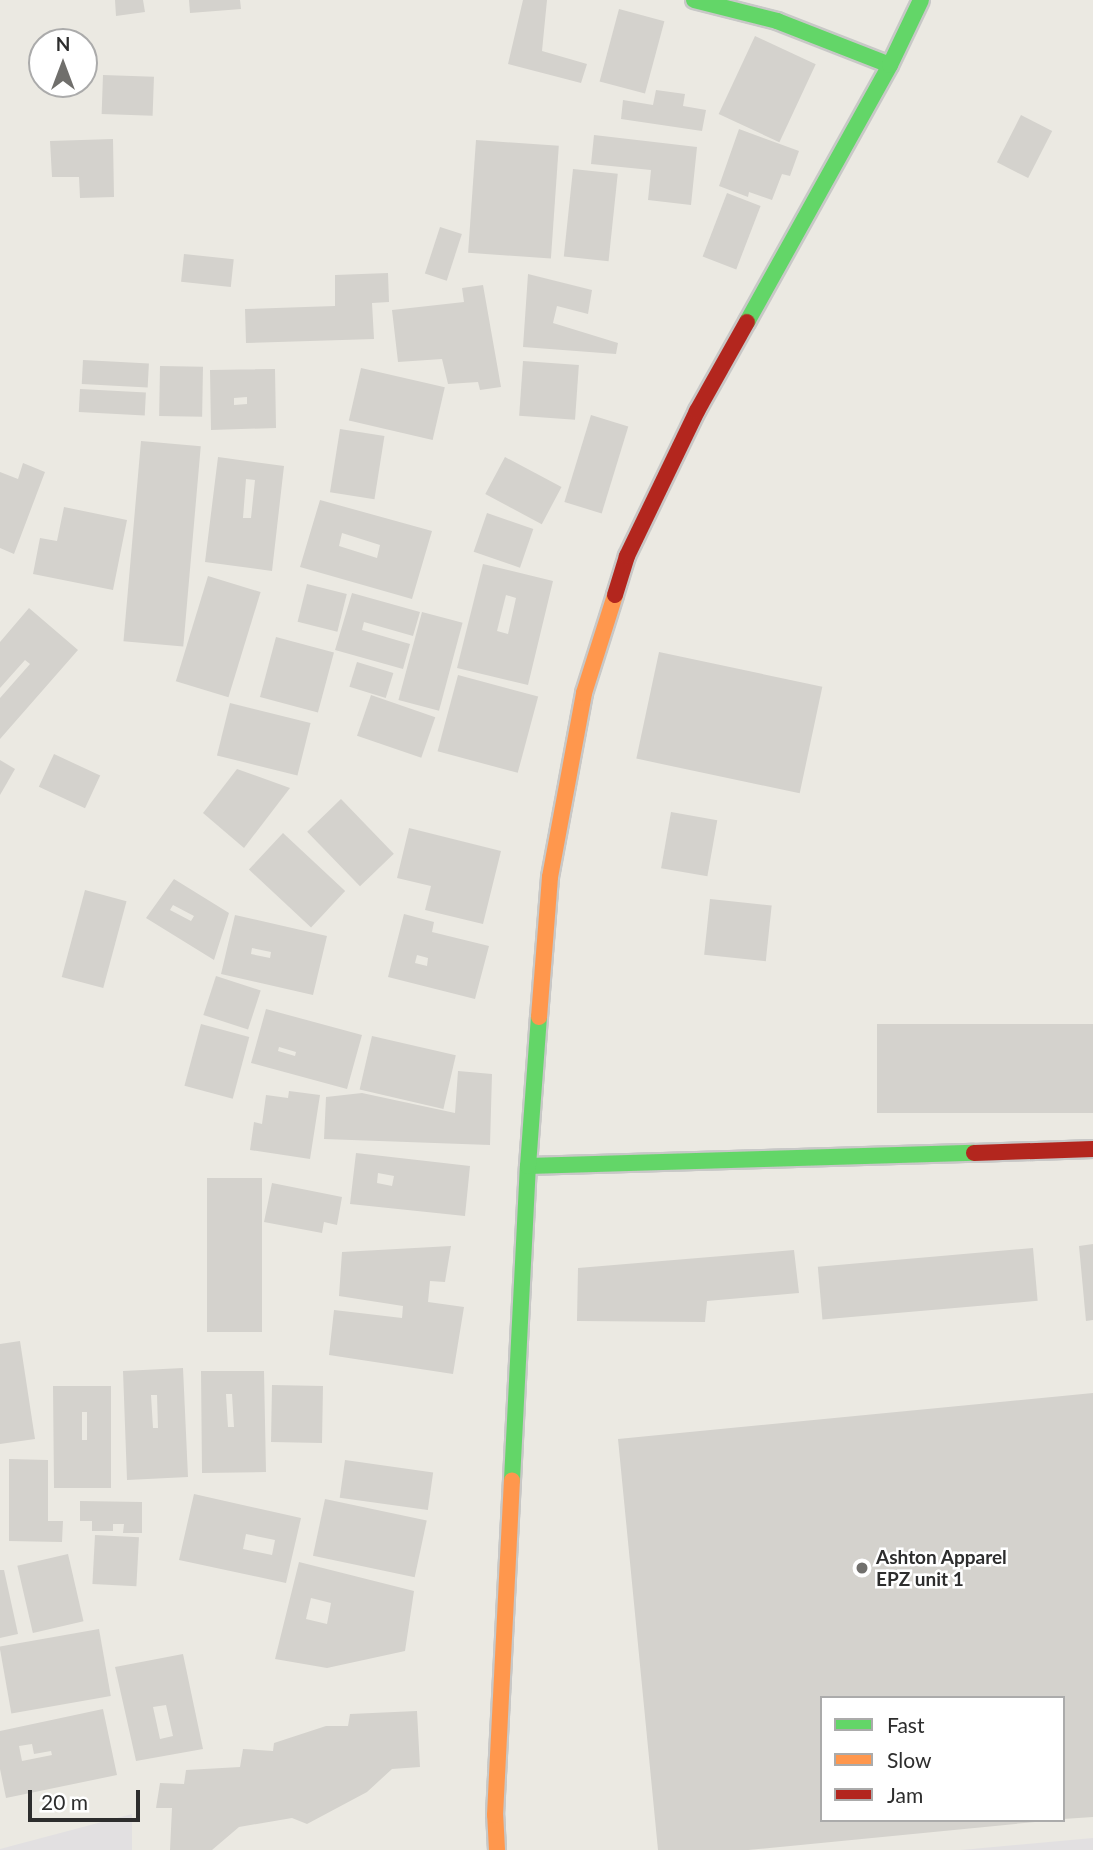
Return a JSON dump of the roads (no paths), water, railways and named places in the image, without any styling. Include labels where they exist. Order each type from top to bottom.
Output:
[{"type":"main road","points":[[694,0],[777,21],[890,65]]},
{"type":"main road","points":[[497,1850],[496,1787],[528,1166],[550,877],[584,693],[627,556],[703,399],[890,65],[921,0]]},
{"type":"main road","points":[[528,1166],[1093,1149]]},
{"type":"place","name":"Ashton Apparel EPZ unit 1","points":[[862,1568]]}]
